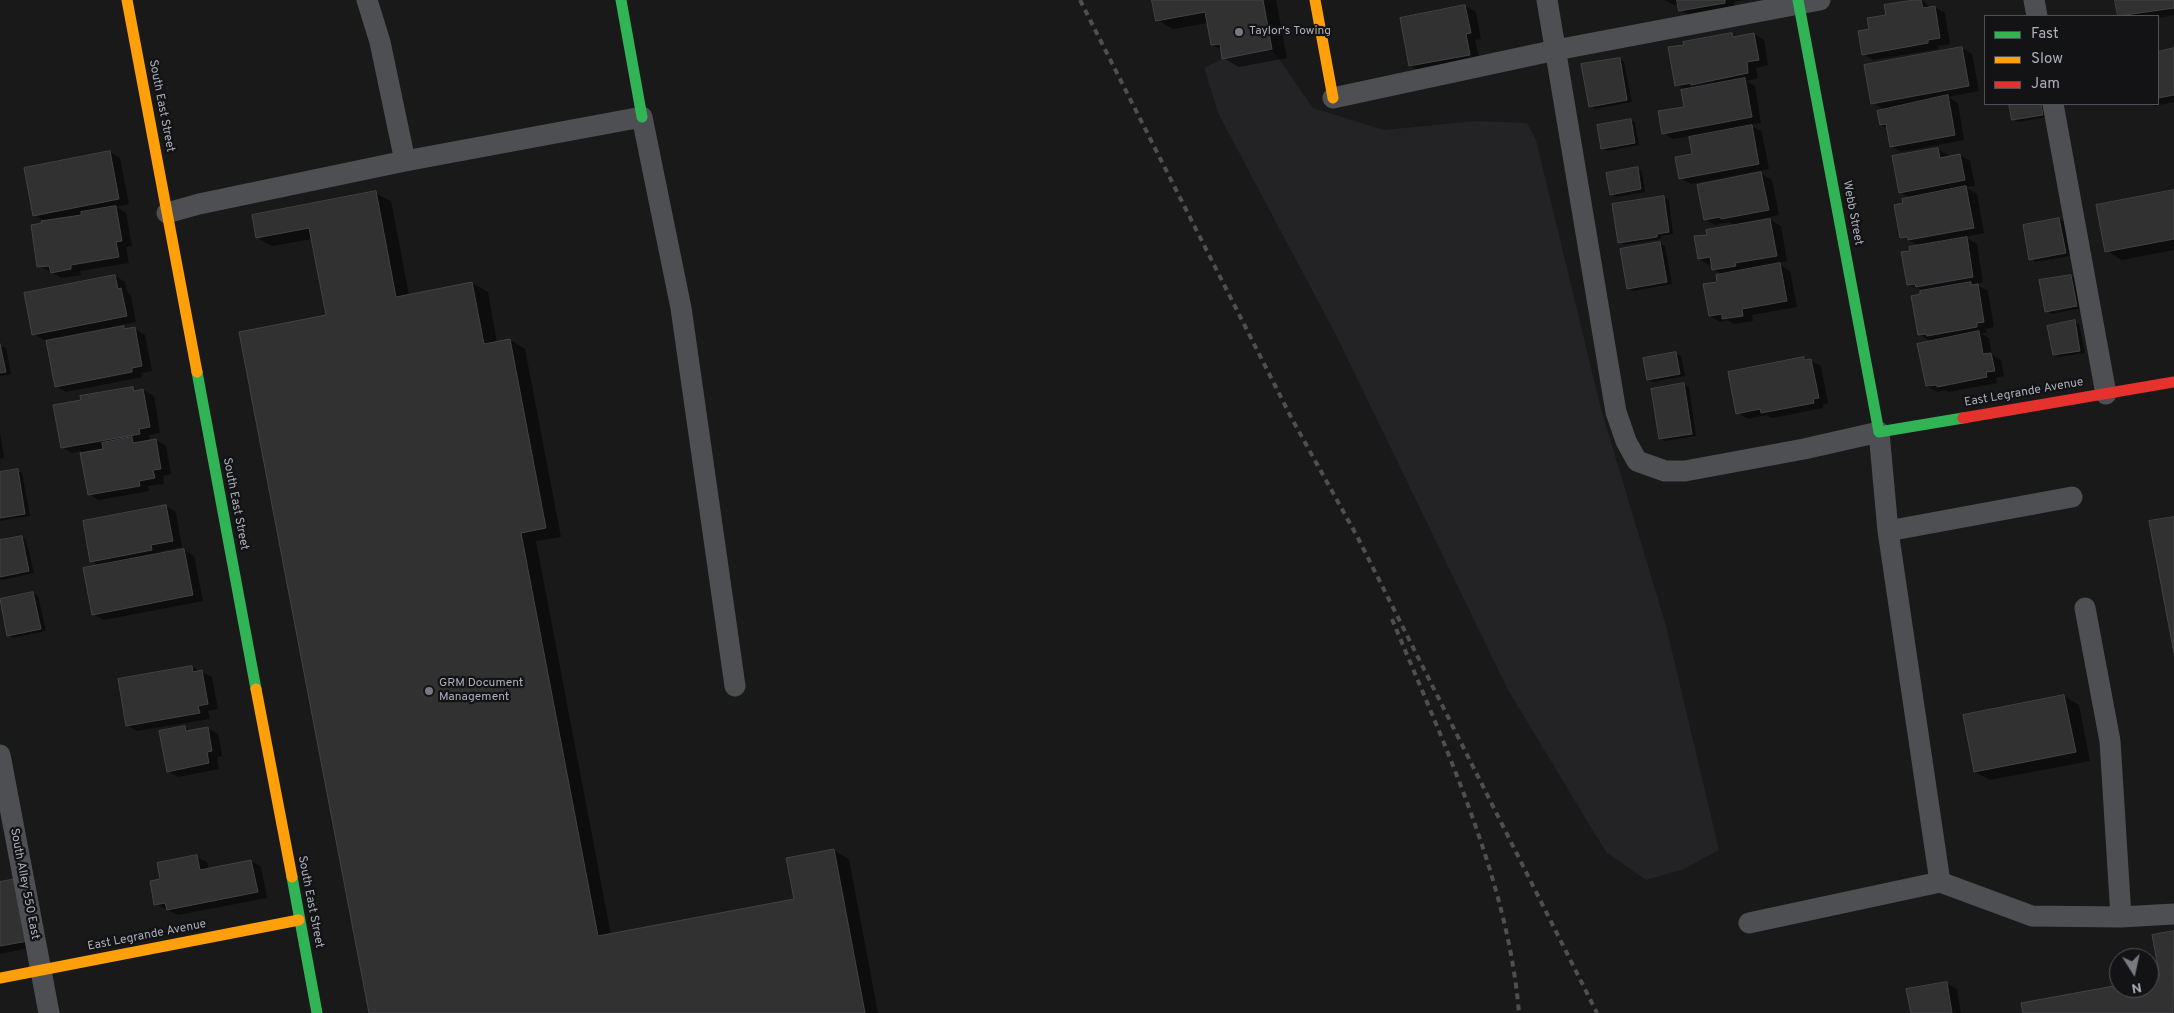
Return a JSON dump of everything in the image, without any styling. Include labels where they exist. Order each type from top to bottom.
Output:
[{"type":"street","name":"South East Street","points":[[127,0],[317,1013]]},
{"type":"street","points":[[621,0],[642,117]]},
{"type":"street","points":[[1315,0],[1333,98]]},
{"type":"street","name":"Webb Street","points":[[1798,2],[1879,432]]},
{"type":"street","name":"East Legrande Avenue","points":[[1879,432],[2174,382]]},
{"type":"street","name":"East Legrande Avenue","points":[[0,978],[299,920]]},
{"type":"lane","points":[[367,0],[380,42],[405,161]]},
{"type":"lane","points":[[1547,0],[1616,412],[1626,441],[1637,460],[1665,471],[1685,471],[1804,449],[1879,432],[1888,531],[1940,882]]},
{"type":"lane","points":[[1333,98],[1556,50],[1798,2],[1820,0]]},
{"type":"lane","points":[[2034,0],[2037,15]]},
{"type":"lane","points":[[2053,105],[2106,394]]},
{"type":"lane","points":[[167,213],[199,204],[405,161],[642,117],[681,308],[735,686]]},
{"type":"lane","points":[[1888,531],[2072,497]]},
{"type":"lane","points":[[2085,608],[2110,741],[2121,917]]},
{"type":"lane","name":"South Alley 550 East","points":[[0,755],[49,1013]]},
{"type":"lane","points":[[1749,923],[1940,882],[2032,916],[2121,917],[2174,914]]},
{"type":"shaded area","name":"Taylor's Towing","points":[[1272,49],[1313,108],[1384,130],[1476,121],[1527,123],[1536,140],[1601,409],[1666,626],[1719,850],[1684,869],[1646,880],[1606,852],[1508,690],[1336,335],[1219,115],[1204,68],[1222,59]]},
{"type":"building","name":"Taylor's Towing","points":[[1152,0],[1263,0],[1272,49],[1222,59],[1220,44],[1211,45],[1205,12],[1156,21]]},
{"type":"building","points":[[1677,0],[1725,0],[1725,3],[1679,11]]},
{"type":"building","points":[[1921,0],[1923,8],[1935,6],[1940,38],[1928,40],[1928,43],[1862,55],[1858,31],[1869,29],[1867,18],[1886,15],[1884,5]]},
{"type":"building","points":[[2115,0],[2174,0],[2174,8],[2118,15]]},
{"type":"building","points":[[1465,5],[1471,33],[1466,34],[1470,55],[1409,66],[1400,18]]},
{"type":"building","points":[[1732,33],[1733,37],[1754,33],[1759,60],[1747,62],[1748,73],[1691,85],[1691,83],[1675,86],[1668,47],[1684,45],[1683,42]]},
{"type":"building","points":[[1962,47],[1969,86],[1871,104],[1864,65]]},
{"type":"building","points":[[2174,48],[2174,95],[2159,98],[2159,52]]},
{"type":"building","points":[[1620,58],[1627,100],[1589,107],[1581,64]]},
{"type":"building","points":[[1745,78],[1752,117],[1662,134],[1658,111],[1684,107],[1681,90]]},
{"type":"building","points":[[1948,95],[1955,135],[1890,147],[1886,124],[1880,125],[1877,111]]},
{"type":"building","points":[[2009,105],[2041,105],[2043,115],[2012,120]]},
{"type":"building","points":[[1631,119],[1635,143],[1601,149],[1597,125]]},
{"type":"building","points":[[1752,125],[1759,164],[1679,179],[1675,157],[1692,154],[1689,137]]},
{"type":"building","points":[[1938,148],[1940,158],[1960,154],[1965,180],[1899,193],[1892,156]]},
{"type":"building","points":[[110,151],[119,199],[33,216],[24,168]]},
{"type":"building","points":[[1638,167],[1641,189],[1610,195],[1606,173]]},
{"type":"building","points":[[1761,172],[1769,210],[1721,219],[1720,217],[1704,220],[1697,185]]},
{"type":"building","points":[[1966,186],[1974,228],[1908,240],[1907,237],[1900,238],[1894,205],[1903,203],[1902,199]]},
{"type":"building","points":[[2174,190],[2174,239],[2105,252],[2096,205]]},
{"type":"building","name":"GRM Document Management","points":[[376,191],[396,297],[472,282],[484,344],[510,339],[546,528],[521,533],[598,936],[794,899],[786,858],[834,849],[865,1013],[369,1013],[239,332],[326,315],[309,228],[256,238],[252,215]]},
{"type":"building","points":[[1664,196],[1669,232],[1657,234],[1657,237],[1618,243],[1612,204]]},
{"type":"building","points":[[116,206],[122,241],[116,242],[119,257],[71,265],[71,269],[51,273],[49,266],[37,267],[31,225],[42,223],[41,221],[81,215],[81,212]]},
{"type":"building","points":[[2059,218],[2066,253],[2029,260],[2023,225]]},
{"type":"building","points":[[1770,219],[1777,256],[1735,263],[1736,266],[1712,270],[1710,257],[1698,259],[1694,236],[1707,235],[1706,230]]},
{"type":"building","points":[[1967,237],[1973,277],[1916,287],[1915,284],[1907,285],[1901,252],[1910,251],[1909,247]]},
{"type":"building","points":[[1660,242],[1667,282],[1627,289],[1620,249]]},
{"type":"building","points":[[1780,263],[1787,301],[1742,309],[1743,316],[1722,319],[1722,314],[1709,316],[1703,284],[1717,282],[1716,275]]},
{"type":"building","points":[[115,275],[118,289],[121,288],[127,316],[32,335],[24,293]]},
{"type":"building","points":[[2071,275],[2077,306],[2045,312],[2039,280]]},
{"type":"building","points":[[1971,282],[1971,285],[1978,284],[1984,322],[1977,323],[1977,327],[1927,336],[1926,334],[1918,335],[1911,296],[1920,294],[1920,291]]},
{"type":"building","points":[[2075,320],[2080,351],[2053,355],[2047,326]]},
{"type":"building","points":[[124,326],[124,329],[135,327],[142,366],[132,368],[132,372],[55,387],[46,341]]},
{"type":"building","points":[[1979,331],[1983,354],[1991,353],[1995,371],[1986,372],[1987,377],[1937,387],[1937,385],[1926,386],[1917,344]]},
{"type":"building","points":[[0,344],[6,372],[0,373]]},
{"type":"building","points":[[1676,352],[1680,374],[1647,380],[1643,358]]},
{"type":"building","points":[[1804,357],[1804,360],[1811,359],[1819,398],[1813,399],[1814,403],[1761,413],[1760,409],[1736,414],[1728,372]]},
{"type":"building","points":[[1684,383],[1692,434],[1659,439],[1651,389]]},
{"type":"building","points":[[133,387],[134,391],[143,389],[150,427],[139,429],[140,434],[61,448],[53,405],[81,400],[80,396]]},
{"type":"building","points":[[132,437],[133,443],[156,439],[161,469],[153,470],[155,478],[139,481],[140,486],[88,495],[80,453],[103,449],[102,443]]},
{"type":"building","points":[[18,469],[25,514],[0,518],[0,472]]},
{"type":"building","points":[[166,505],[173,541],[151,545],[152,550],[90,562],[83,521]]},
{"type":"building","points":[[2174,517],[2174,653],[2149,521]]},
{"type":"building","points":[[22,536],[29,571],[0,577],[0,540]]},
{"type":"building","points":[[184,549],[193,595],[92,615],[83,568]]},
{"type":"building","points":[[33,592],[41,629],[7,636],[0,599]]},
{"type":"building","points":[[192,666],[193,672],[202,670],[208,704],[198,706],[200,713],[126,726],[118,679]]},
{"type":"building","points":[[2064,695],[2076,752],[1974,772],[1963,715]]},
{"type":"building","points":[[185,726],[186,731],[208,727],[212,751],[207,752],[209,763],[167,772],[159,731]]},
{"type":"building","points":[[197,855],[200,870],[251,860],[258,892],[167,910],[165,903],[154,905],[150,881],[160,879],[157,863]]},
{"type":"building","points":[[16,879],[28,941],[0,946],[0,882]]},
{"type":"building","points":[[2174,931],[2173,1013],[2023,1013],[2021,1003],[2109,987],[2109,998],[2159,998],[2159,948],[2154,948],[2152,935]]},
{"type":"building","points":[[1947,982],[1952,1013],[1911,1013],[1906,989]]},
{"type":"railway","points":[[1080,0],[1292,419],[1358,538],[1597,1013]]},
{"type":"railway","points":[[1392,619],[1452,762],[1487,862],[1502,912],[1519,1013]]},
{"type":"traffic: fast","points":[[621,0],[642,117]]},
{"type":"traffic: fast","points":[[1798,0],[1879,432],[1963,418]]},
{"type":"traffic: fast","points":[[197,372],[256,689]]},
{"type":"traffic: fast","points":[[292,877],[317,1013]]},
{"type":"traffic: slow","points":[[127,0],[197,372]]},
{"type":"traffic: slow","points":[[1315,0],[1333,98]]},
{"type":"traffic: slow","points":[[256,689],[292,877]]},
{"type":"traffic: slow","points":[[0,978],[299,920]]},
{"type":"traffic: jam","points":[[1963,418],[2174,382]]},
{"type":"place","name":"Taylor's Towing","points":[[1239,32]]},
{"type":"place","name":"GRM Document Management","points":[[429,691]]}]
